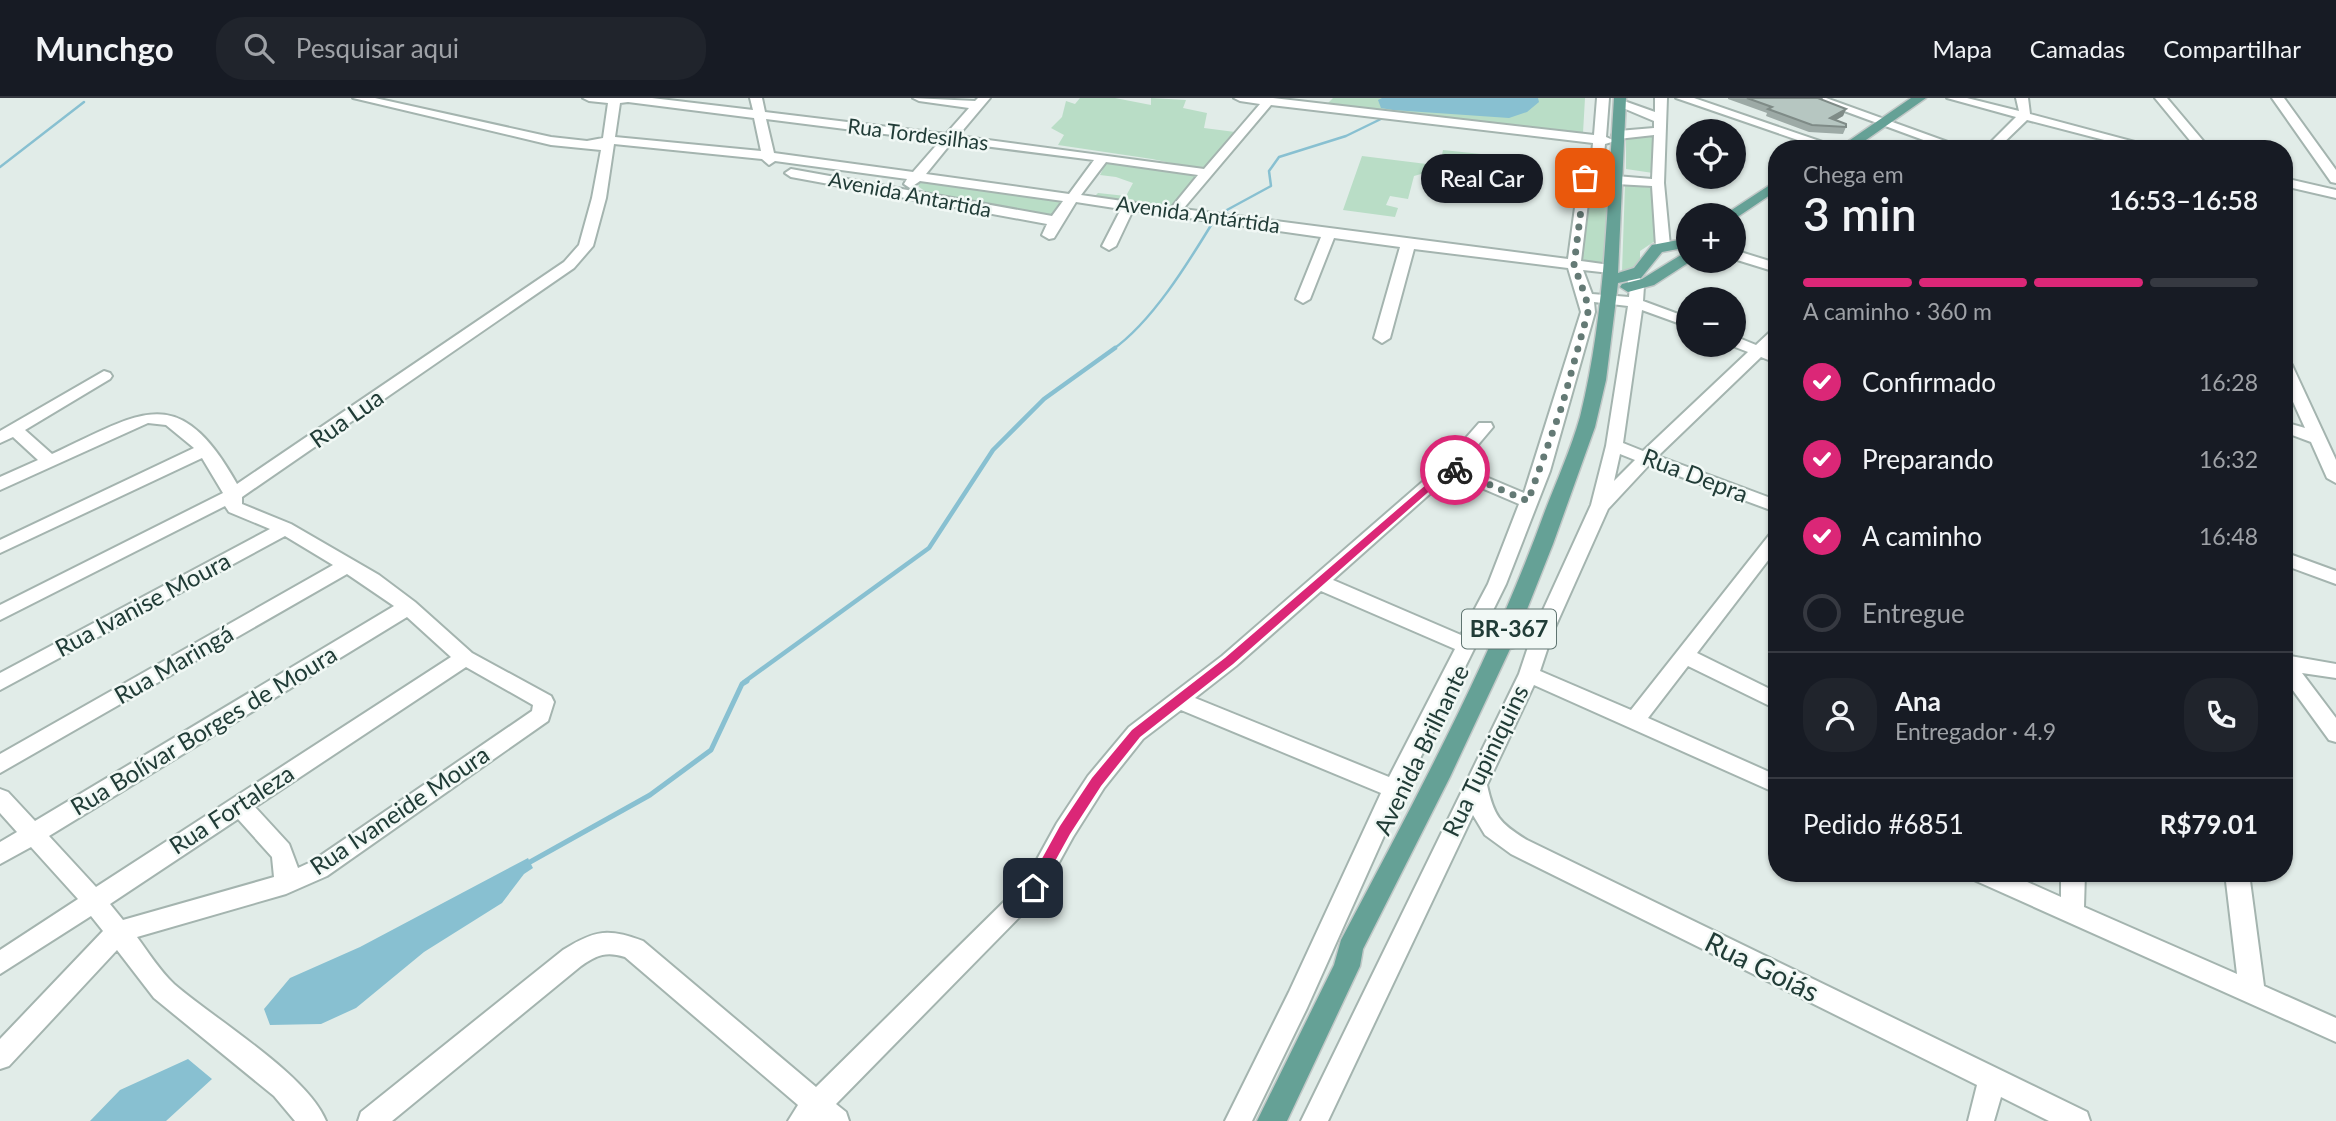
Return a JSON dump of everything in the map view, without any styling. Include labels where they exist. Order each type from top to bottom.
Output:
[{"type":"main road","points":[[1848,140],[1905,98]]},
{"type":"main road","points":[[1878,120],[1920,98]]},
{"type":"main road","name":"Avenida Brilhante","points":[[1272,1121],[1347,966],[1350,948],[1432,793],[1502,644],[1550,529],[1588,418],[1609,283],[1616,180],[1612,139],[1614,100]]},
{"type":"main road","points":[[1746,205],[1768,190]]},
{"type":"main road","points":[[1746,215],[1768,200]]},
{"type":"main road","points":[[1609,283],[1635,288],[1661,275],[1674,265],[1661,249]]},
{"type":"main road","points":[[1635,288],[1639,273],[1661,249]]},
{"type":"main road","points":[[1661,249],[1676,250]]},
{"type":"main road","points":[[1502,644],[1543,632]]},
{"type":"street","name":"Avenida Antártida","points":[[364,98],[551,141],[609,143],[769,158],[1175,211],[1329,234],[1574,265],[1609,283]]},
{"type":"street","name":"Rua Tordesilhas","points":[[589,98],[650,100],[1207,173]]},
{"type":"street","points":[[757,98],[769,158]]},
{"type":"street","points":[[919,98],[981,101]]},
{"type":"street","points":[[1240,98],[1612,139],[1660,125]]},
{"type":"street","points":[[1315,107],[1327,98]]},
{"type":"street","points":[[1661,98],[1658,184],[1661,249]]},
{"type":"street","points":[[1682,98],[1811,140]]},
{"type":"street","points":[[1815,98],[1935,140]]},
{"type":"street","points":[[1953,98],[2118,140]]},
{"type":"street","points":[[1999,140],[2024,116],[2022,98]]},
{"type":"street","points":[[2161,98],[2196,140]]},
{"type":"street","points":[[2278,98],[2336,179]]},
{"type":"street","name":"Rua Lua","points":[[0,613],[233,495],[339,425],[569,265],[586,246],[620,99]]},
{"type":"street","points":[[1614,100],[1660,125]]},
{"type":"street","points":[[903,194],[981,101]]},
{"type":"street","points":[[1175,211],[1268,101]]},
{"type":"street","points":[[2098,140],[2101,136]]},
{"type":"street","points":[[1238,1121],[1298,1000],[1394,789],[1497,584],[1541,471],[1588,312],[1574,265],[1585,178],[1598,155],[1612,139]]},
{"type":"street","points":[[2317,151],[2336,154]]},
{"type":"street","name":"Avenida Antartida","points":[[769,158],[777,168],[794,174],[1055,222]]},
{"type":"street","points":[[1049,235],[1055,222],[1102,158]]},
{"type":"street","points":[[1616,180],[1658,184]]},
{"type":"street","points":[[2293,183],[2336,194]]},
{"type":"street","points":[[1109,246],[1129,205]]},
{"type":"street","points":[[1303,299],[1329,234]]},
{"type":"street","points":[[1382,338],[1408,244]]},
{"type":"street","points":[[1746,258],[1768,265]]},
{"type":"street","points":[[1586,298],[1609,283]]},
{"type":"street","points":[[1600,506],[1614,446],[1635,288],[1676,315]]},
{"type":"street","name":"Rua Tupiniquins","points":[[1314,1121],[1529,674],[1543,632],[1600,506],[1647,457],[1768,342]]},
{"type":"street","points":[[1746,346],[1768,355]]},
{"type":"street","points":[[50,461],[8,434],[104,376]]},
{"type":"street","points":[[2293,385],[2336,478]]},
{"type":"street","points":[[0,484],[131,424],[151,418],[169,419],[215,461],[233,495],[234,508],[285,528],[384,588],[466,658]]},
{"type":"street","points":[[370,1121],[572,958],[601,941],[613,941],[634,949],[818,1115],[1033,888],[1065,830],[1110,762],[1136,733],[1181,700],[1319,582],[1449,468],[1485,427]]},
{"type":"street","points":[[2293,430],[2317,438]]},
{"type":"street","name":"Rua Depra","points":[[1614,446],[1768,503]]},
{"type":"street","points":[[0,547],[204,450]]},
{"type":"street","points":[[1449,468],[1528,501]]},
{"type":"street","name":"Rua Ivanise Moura","points":[[0,682],[285,528]]},
{"type":"street","points":[[1634,722],[1768,548]]},
{"type":"street","points":[[2293,561],[2336,578]]},
{"type":"street","name":"Rua Maringá","points":[[0,764],[348,565]]},
{"type":"street","points":[[1319,582],[1466,646]]},
{"type":"street","name":"Rua Bolívar Borges de Moura","points":[[0,854],[408,607]]},
{"type":"street","points":[[1683,655],[1768,697]]},
{"type":"street","name":"Rua Ivaneide Moura","points":[[118,932],[286,884],[338,858],[541,715],[544,702],[466,658]]},
{"type":"street","name":"Rua Fortaleza","points":[[0,963],[466,658]]},
{"type":"street","points":[[2293,664],[2336,671]]},
{"type":"street","points":[[1529,674],[1768,781]]},
{"type":"street","points":[[2293,674],[2336,734]]},
{"type":"street","points":[[1181,700],[1199,711],[1248,728],[1394,789]]},
{"type":"street","name":"Rua Goiás","points":[[1476,785],[1483,817],[1494,832],[1519,847],[2077,1121]]},
{"type":"street","points":[[0,798],[94,901],[163,990],[283,1087],[313,1121]]},
{"type":"street","points":[[239,805],[281,851],[286,862],[286,884]]},
{"type":"street","points":[[2002,882],[2336,1030]]},
{"type":"street","points":[[2072,913],[2073,882]]},
{"type":"street","points":[[2238,882],[2252,993]]},
{"type":"street","points":[[0,1057],[118,932]]},
{"type":"street","points":[[1298,1000],[1306,986],[1347,966]]},
{"type":"street","points":[[1981,1121],[1992,1079]]},
{"type":"green space","points":[[1080,98],[1115,98],[1151,105],[1151,98],[1186,100],[1183,108],[1207,113],[1204,128],[1235,132],[1204,170],[1058,145],[1064,135],[1051,128],[1062,117],[1066,101],[1075,104]]},
{"type":"green space","points":[[1333,98],[1585,98],[1583,133],[1326,105]]},
{"type":"green space","points":[[1655,136],[1653,173],[1626,169],[1626,138]]},
{"type":"green space","points":[[1443,150],[1500,156],[1498,170],[1440,164]]},
{"type":"green space","points":[[1362,156],[1467,169],[1467,176],[1428,172],[1414,176],[1408,199],[1390,196],[1386,205],[1398,208],[1395,217],[1343,210]]},
{"type":"green space","points":[[1107,161],[1199,174],[1170,207],[1093,198],[1098,193],[1126,196],[1133,183],[1100,175]]},
{"type":"green space","points":[[917,180],[1063,200],[1051,217],[932,196],[919,187]]},
{"type":"green space","points":[[1592,182],[1609,186],[1603,263],[1582,261],[1588,184]]},
{"type":"green space","points":[[1625,185],[1653,188],[1658,239],[1640,251],[1640,262],[1635,272],[1622,272]]},
{"type":"water","points":[[1538,98],[1539,102],[1527,112],[1509,118],[1393,110],[1381,108],[1378,100]]},
{"type":"water","points":[[528,858],[533,868],[524,874],[502,903],[424,952],[356,1008],[321,1024],[270,1025],[264,1009],[290,978],[360,947]]},
{"type":"water","points":[[188,1059],[212,1079],[166,1121],[90,1121],[120,1090]]},
{"type":"building","points":[[1747,98],[1822,98],[1820,99],[1846,109],[1830,118],[1846,124],[1846,127],[1812,125],[1768,109],[1772,107]]},
{"type":"waterway","points":[[0,167],[84,102]]},
{"type":"waterway","points":[[1225,211],[1271,186],[1269,171],[1279,157],[1346,136],[1385,117]]},
{"type":"waterway","points":[[1112,350],[1155,308],[1213,222]]},
{"type":"waterway","points":[[744,682],[929,548],[993,450],[1044,399],[1115,348]]},
{"type":"waterway","points":[[530,862],[650,795],[711,750],[742,684],[747,681]]},
{"type":"way so far","points":[[1455,470],[1528,501],[1541,471],[1562,406],[1588,312],[1574,265],[1585,178]]},
{"type":"place","name":"Real Car","points":[[1585,178]]},
{"type":"route","points":[[1033,888],[1065,830],[1096,782],[1136,733],[1229,661],[1449,468],[1455,470]]}]
